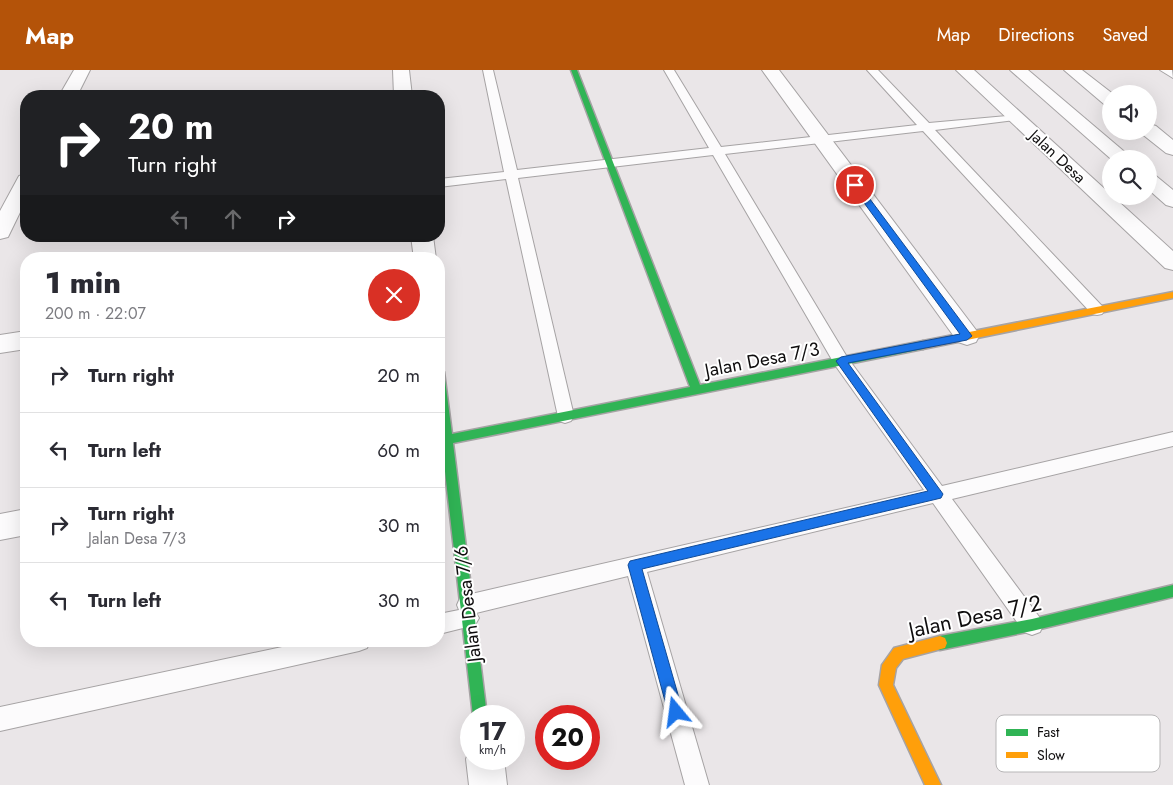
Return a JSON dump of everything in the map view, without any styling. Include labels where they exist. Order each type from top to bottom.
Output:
[{"type":"street","points":[[71,90],[82,70]]},
{"type":"street","points":[[400,70],[402,90]]},
{"type":"street","points":[[574,70],[696,390]]},
{"type":"street","points":[[770,70],[967,336]]},
{"type":"street","name":"Jalan Desa","points":[[964,70],[1173,263]]},
{"type":"street","points":[[1018,70],[1112,150]]},
{"type":"street","points":[[1072,70],[1102,94]]},
{"type":"street","points":[[1157,136],[1173,149]]},
{"type":"street","points":[[1157,187],[1173,201]]},
{"type":"street","points":[[0,232],[20,194]]},
{"type":"street","name":"Jalan Desa 7/3","points":[[445,440],[1173,296]]},
{"type":"street","points":[[0,344],[20,341]]},
{"type":"street","name":"Jalan Desa 7/6","points":[[445,454],[479,705]]},
{"type":"street","points":[[0,527],[20,523]]},
{"type":"street","name":"Jalan Desa 7/2","points":[[933,785],[886,686],[889,664],[899,653],[915,648],[1032,625],[1173,591]]},
{"type":"street","points":[[486,770],[488,785]]},
{"type":"lane","points":[[488,70],[565,416]]},
{"type":"lane","points":[[669,70],[841,361],[1032,625]]},
{"type":"lane","points":[[872,70],[1097,310]]},
{"type":"lane","points":[[1165,70],[1173,76]]},
{"type":"lane","points":[[445,182],[512,176],[1015,117]]},
{"type":"lane","points":[[445,621],[467,611],[634,565],[1173,438]]},
{"type":"lane","points":[[634,565],[697,785]]},
{"type":"lane","points":[[0,719],[331,647]]},
{"type":"traffic: fast","points":[[574,70],[696,390]]},
{"type":"traffic: fast","points":[[445,440],[923,345]]},
{"type":"traffic: fast","points":[[445,422],[479,705]]},
{"type":"traffic: fast","points":[[940,643],[1032,625],[1173,591]]},
{"type":"traffic: slow","points":[[923,345],[1173,295]]},
{"type":"traffic: slow","points":[[933,785],[886,685],[889,665],[899,653],[940,643]]},
{"type":"route","points":[[676,712],[634,565],[937,494],[841,361],[967,336],[855,185]]}]
